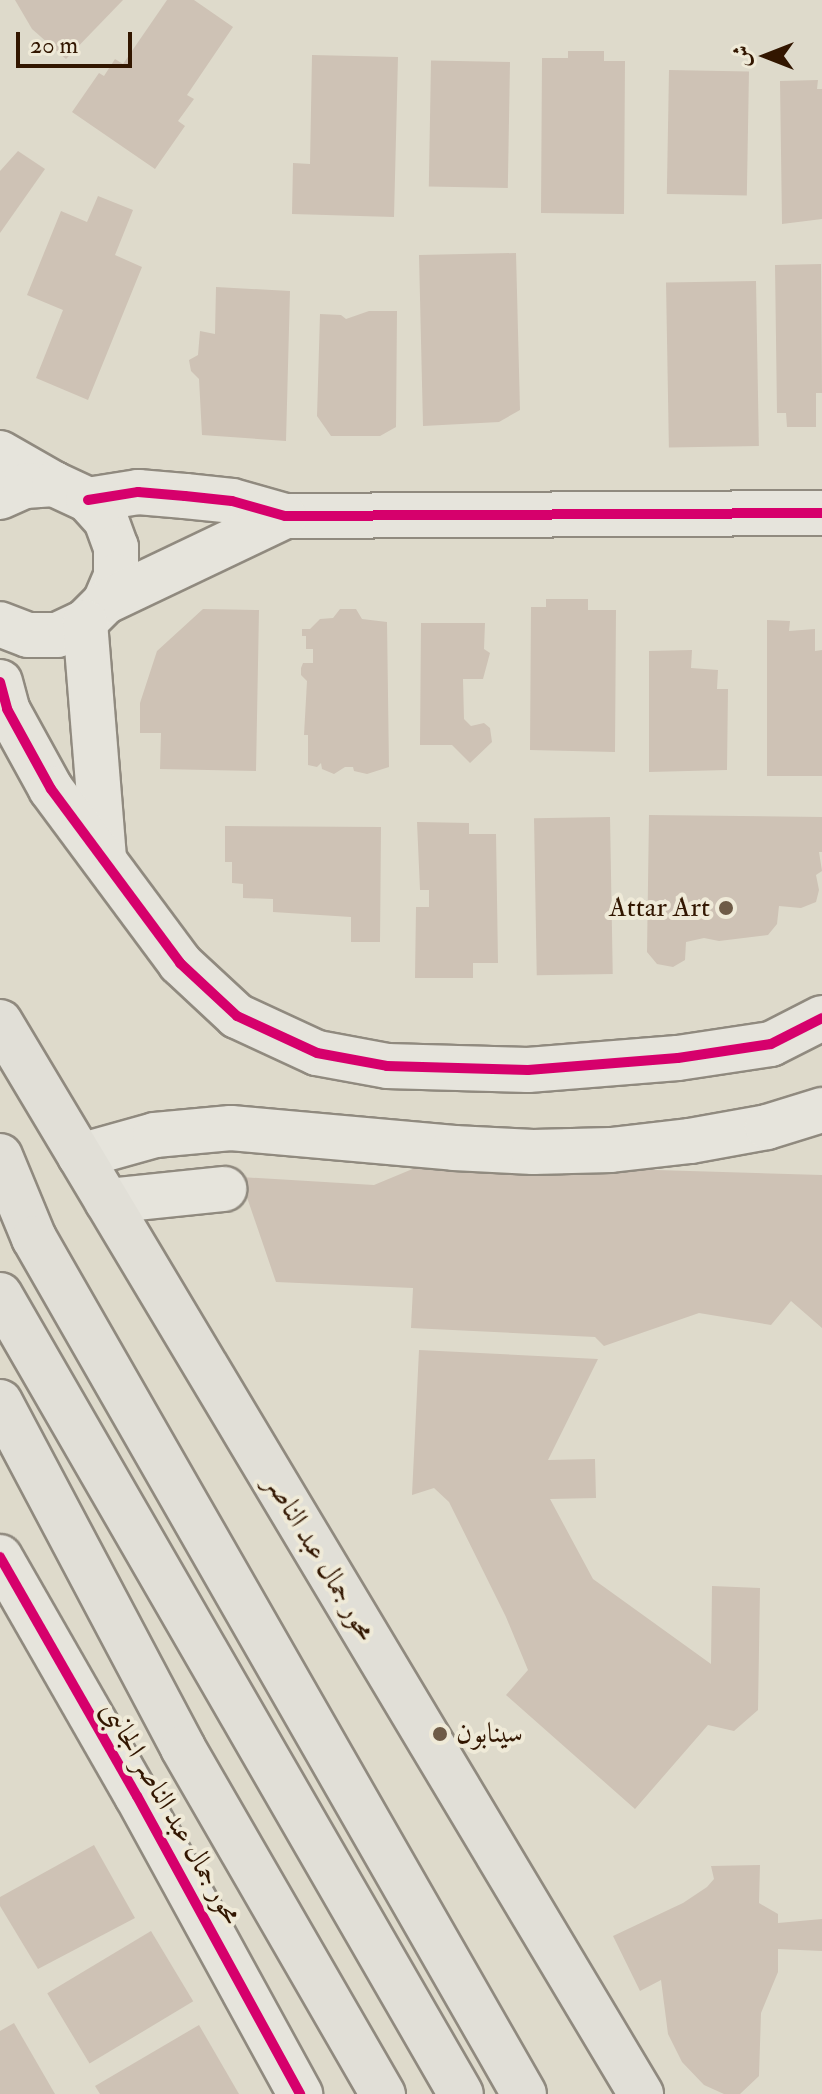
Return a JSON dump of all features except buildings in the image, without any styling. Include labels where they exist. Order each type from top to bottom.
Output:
[{"type":"main road","name":"محور جمال عبد الناصر","points":[[0,1022],[641,2094]]},
{"type":"main road","points":[[0,1156],[34,1238],[524,2094]]},
{"type":"main road","points":[[0,1295],[461,2094]]},
{"type":"main road","points":[[0,1402],[183,1748],[383,2094]]},
{"type":"street","points":[[0,453],[71,492],[106,520],[116,547],[116,576],[95,612],[104,861]]},
{"type":"street","points":[[0,497],[25,486],[71,492],[138,492],[232,501],[285,516],[822,513]]},
{"type":"street","points":[[0,624],[28,635],[57,635],[95,612],[285,516]]},
{"type":"street","points":[[0,682],[7,709],[51,789],[180,963],[237,1016],[317,1053],[387,1066],[528,1070],[678,1058],[771,1044],[822,1018]]},
{"type":"street","points":[[80,1156],[155,1135],[231,1128],[454,1148],[533,1152],[611,1150],[767,1127],[822,1110]]},
{"type":"street","points":[[107,1201],[224,1189]]},
{"type":"street","name":"محور جمال عبد الناصر الجانبى","points":[[0,1557],[137,1796],[300,2094]]},
{"type":"cycle path","points":[[88,500],[138,492],[232,501],[285,516],[822,513]]},
{"type":"cycle path","points":[[0,682],[7,709],[51,789],[180,963],[237,1016],[317,1053],[387,1066],[528,1070],[678,1058],[771,1044],[822,1018]]},
{"type":"cycle path","points":[[0,1557],[137,1796],[300,2094]]},
{"type":"place","name":"Attar Art","points":[[726,908]]},
{"type":"place","name":"سينابون","points":[[440,1734]]}]
